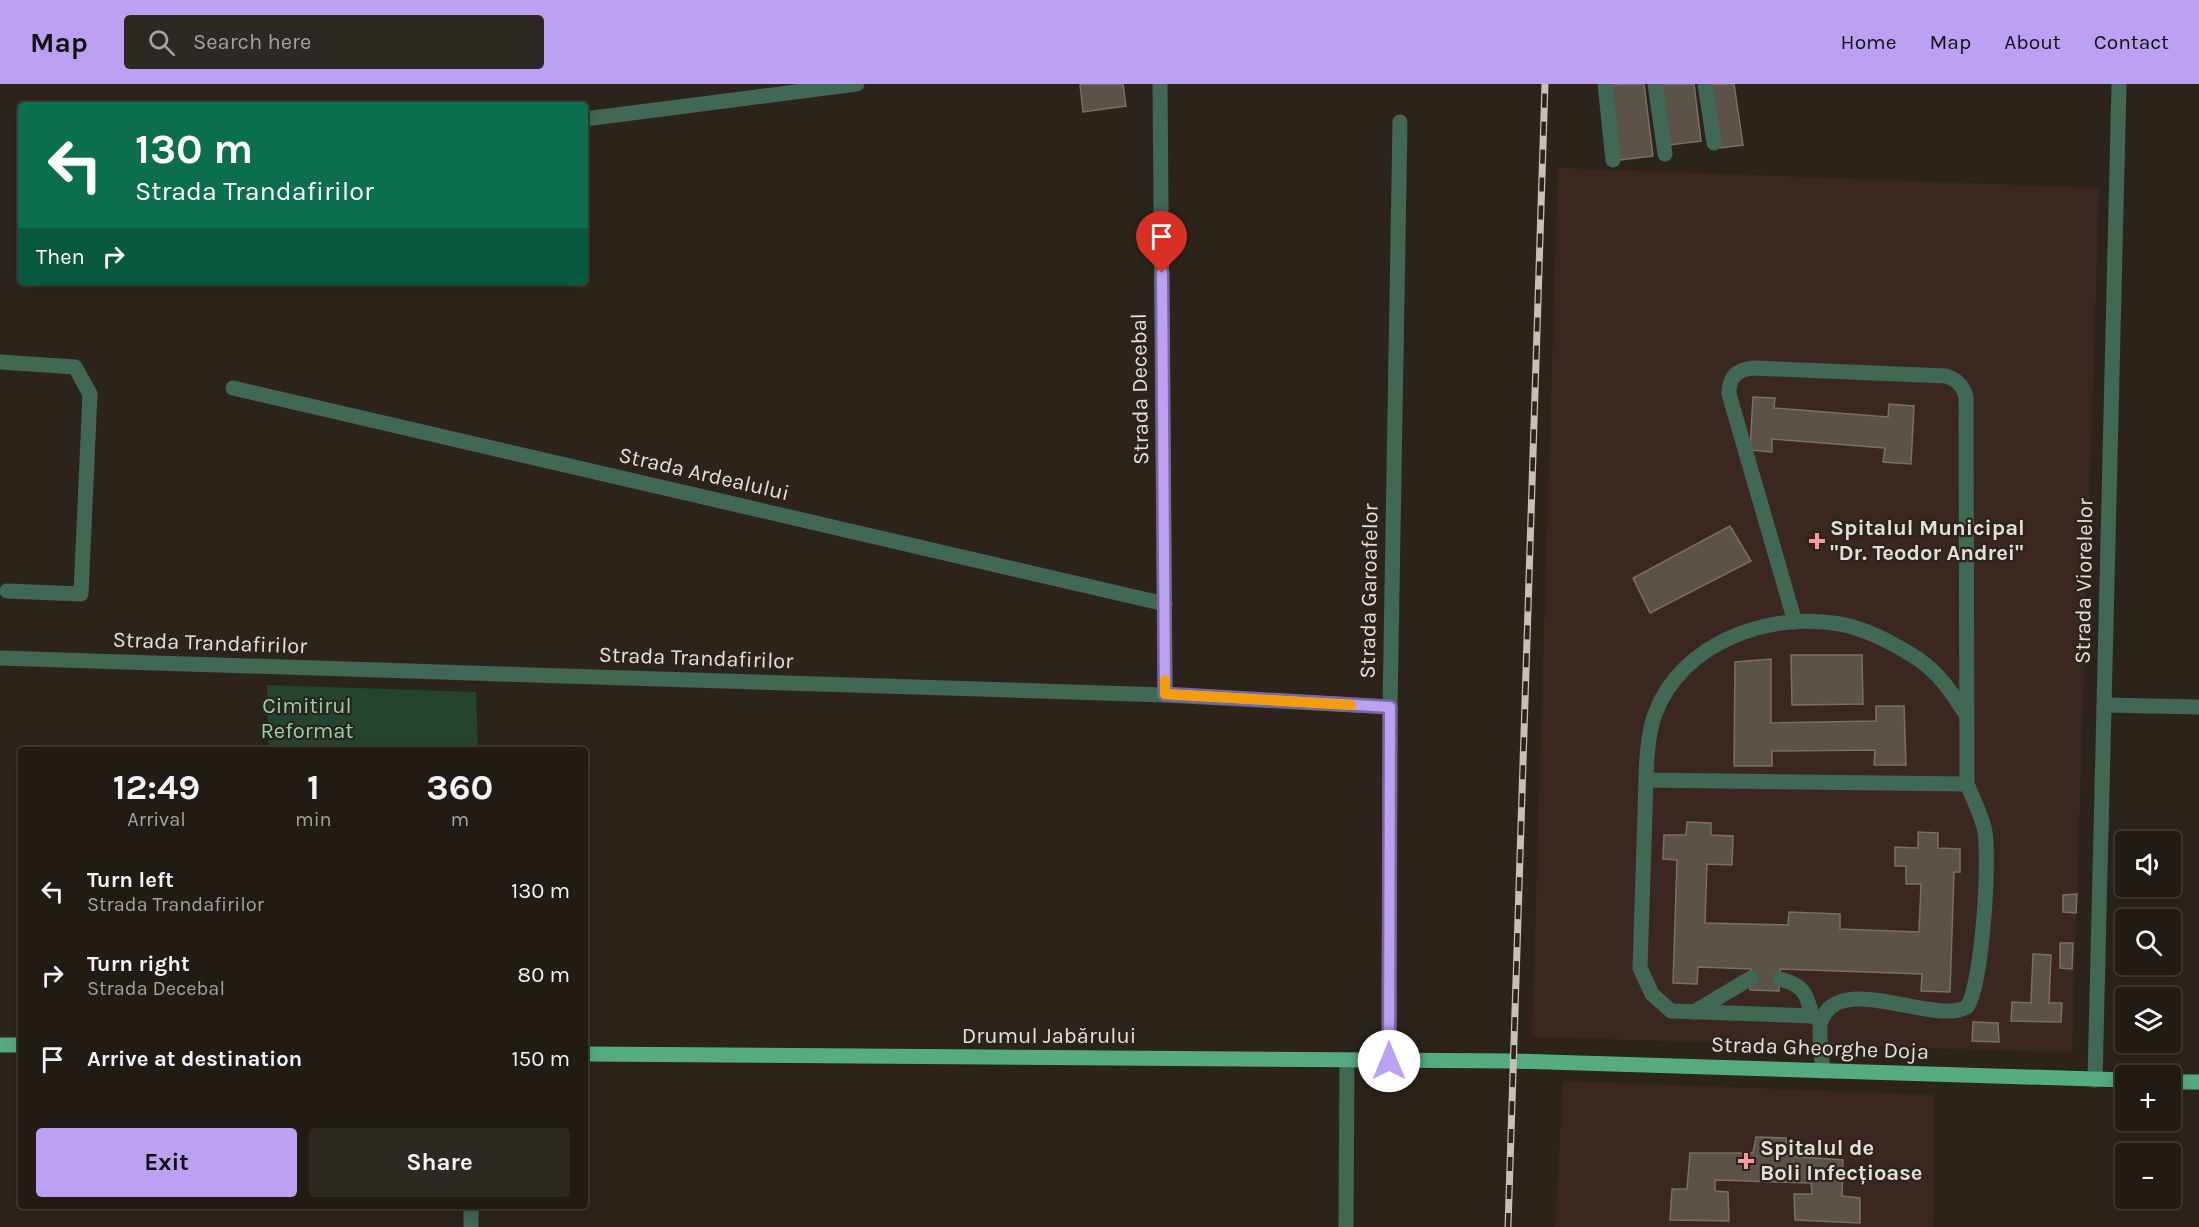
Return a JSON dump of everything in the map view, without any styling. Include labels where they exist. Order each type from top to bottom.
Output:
[{"type":"main road","points":[[0,1045],[18,1045]]},
{"type":"main road","name":"Drumul Jabărului","points":[[588,1054],[1512,1061]]},
{"type":"main road","name":"Strada Gheorghe Doja","points":[[1512,1061],[2115,1080]]},
{"type":"main road","points":[[2181,1082],[2199,1082]]},
{"type":"street","points":[[588,119],[857,84]]},
{"type":"street","name":"Strada Decebal","points":[[1160,84],[1165,694]]},
{"type":"street","points":[[1605,84],[1613,160]]},
{"type":"street","points":[[1655,84],[1665,154]]},
{"type":"street","points":[[1705,84],[1714,143]]},
{"type":"street","name":"Strada Viorelelor","points":[[2095,1080],[2119,84]]},
{"type":"street","name":"Strada Garoafelor","points":[[1389,1061],[1390,707],[1400,122]]},
{"type":"street","points":[[0,362],[75,367],[90,394],[81,594],[7,591]]},
{"type":"street","points":[[1795,622],[1729,394],[1729,384],[1734,375],[1743,369],[1753,368],[1953,378],[1960,383],[1966,398],[1965,713],[1967,784],[1984,829],[1986,866],[1984,921],[1972,1000],[1967,1007],[1951,1012],[1865,998],[1850,999],[1835,1004],[1816,1019],[1671,1011],[1652,994],[1640,968],[1646,780],[1654,716],[1672,682],[1712,647],[1735,635],[1761,627],[1795,622],[1840,624],[1867,632],[1919,660],[1944,681],[1965,713]]},
{"type":"street","name":"Strada Ardealului","points":[[232,388],[1165,604]]},
{"type":"street","name":"Strada Trandafirilor","points":[[0,658],[1165,694],[1390,707]]},
{"type":"street","points":[[2104,705],[2199,707]]},
{"type":"street","points":[[1646,780],[1967,784]]},
{"type":"street","points":[[1694,1012],[1751,978]]},
{"type":"street","points":[[1780,979],[1796,983],[1808,998],[1816,1019],[1823,1071]]},
{"type":"street","points":[[1346,1227],[1347,1061]]},
{"type":"street","points":[[471,1209],[471,1227]]},
{"type":"shaded area","name":"Spitalul Municipal \"Dr. Teodor Andrei\"","points":[[1558,168],[2099,188],[2072,1052],[1532,1037]]},
{"type":"shaded area","name":"Spitalul de Boli Infecțioase","points":[[1563,1081],[1934,1095],[1933,1227],[1555,1227]]},
{"type":"green space","name":"Cimitirul Reformat","points":[[267,685],[476,692],[478,747],[268,747]]},
{"type":"building","points":[[1080,84],[1123,84],[1126,106],[1083,112]]},
{"type":"building","points":[[1611,84],[1644,84],[1653,156],[1620,160]]},
{"type":"building","points":[[1662,84],[1694,84],[1701,141],[1669,145]]},
{"type":"building","points":[[1712,84],[1734,84],[1743,145],[1720,148]]},
{"type":"building","points":[[1753,397],[1775,398],[1774,408],[1888,417],[1889,404],[1914,406],[1911,464],[1883,462],[1885,448],[1772,439],[1772,452],[1750,450]]},
{"type":"building","points":[[1730,526],[1751,561],[1650,613],[1633,578]]},
{"type":"building","points":[[1791,655],[1862,655],[1863,704],[1792,705]]},
{"type":"building","points":[[1771,659],[1771,723],[1876,721],[1876,706],[1904,706],[1906,765],[1874,765],[1875,750],[1772,751],[1772,766],[1734,766],[1735,662]]},
{"type":"building","points":[[1687,822],[1711,823],[1711,835],[1733,836],[1732,865],[1707,864],[1705,923],[1788,925],[1789,912],[1840,914],[1840,929],[1919,932],[1921,884],[1906,884],[1906,866],[1895,866],[1895,847],[1918,848],[1918,832],[1938,833],[1938,848],[1960,849],[1960,872],[1954,872],[1950,992],[1921,991],[1922,974],[1780,969],[1779,991],[1750,990],[1751,969],[1698,967],[1697,984],[1673,983],[1677,860],[1663,859],[1664,835],[1686,835]]},
{"type":"building","points":[[2077,894],[2076,913],[2063,912],[2063,895]]},
{"type":"building","points":[[2060,943],[2073,943],[2072,969],[2060,968]]},
{"type":"building","points":[[2033,954],[2051,955],[2049,1003],[2062,1003],[2061,1022],[2011,1021],[2012,1002],[2031,1003]]},
{"type":"building","points":[[1973,1022],[1998,1023],[1999,1042],[1972,1041]]},
{"type":"building","points":[[1756,1137],[1786,1138],[1788,1156],[1843,1160],[1842,1196],[1860,1198],[1860,1223],[1795,1220],[1794,1194],[1812,1194],[1811,1183],[1715,1180],[1715,1191],[1728,1192],[1729,1221],[1670,1220],[1672,1189],[1687,1189],[1690,1153],[1753,1153]]},
{"type":"railway","points":[[1508,1227],[1545,84]]},
{"type":"slow traffic","points":[[1165,680],[1165,694],[1351,705]]},
{"type":"place","name":"Spitalul Municipal \"Dr. Teodor Andrei\"","points":[[1817,541]]},
{"type":"place","name":"Spitalul de Boli Infecțioase","points":[[1746,1161]]},
{"type":"route","points":[[1162,273],[1165,694],[1390,707],[1389,1061]]}]
